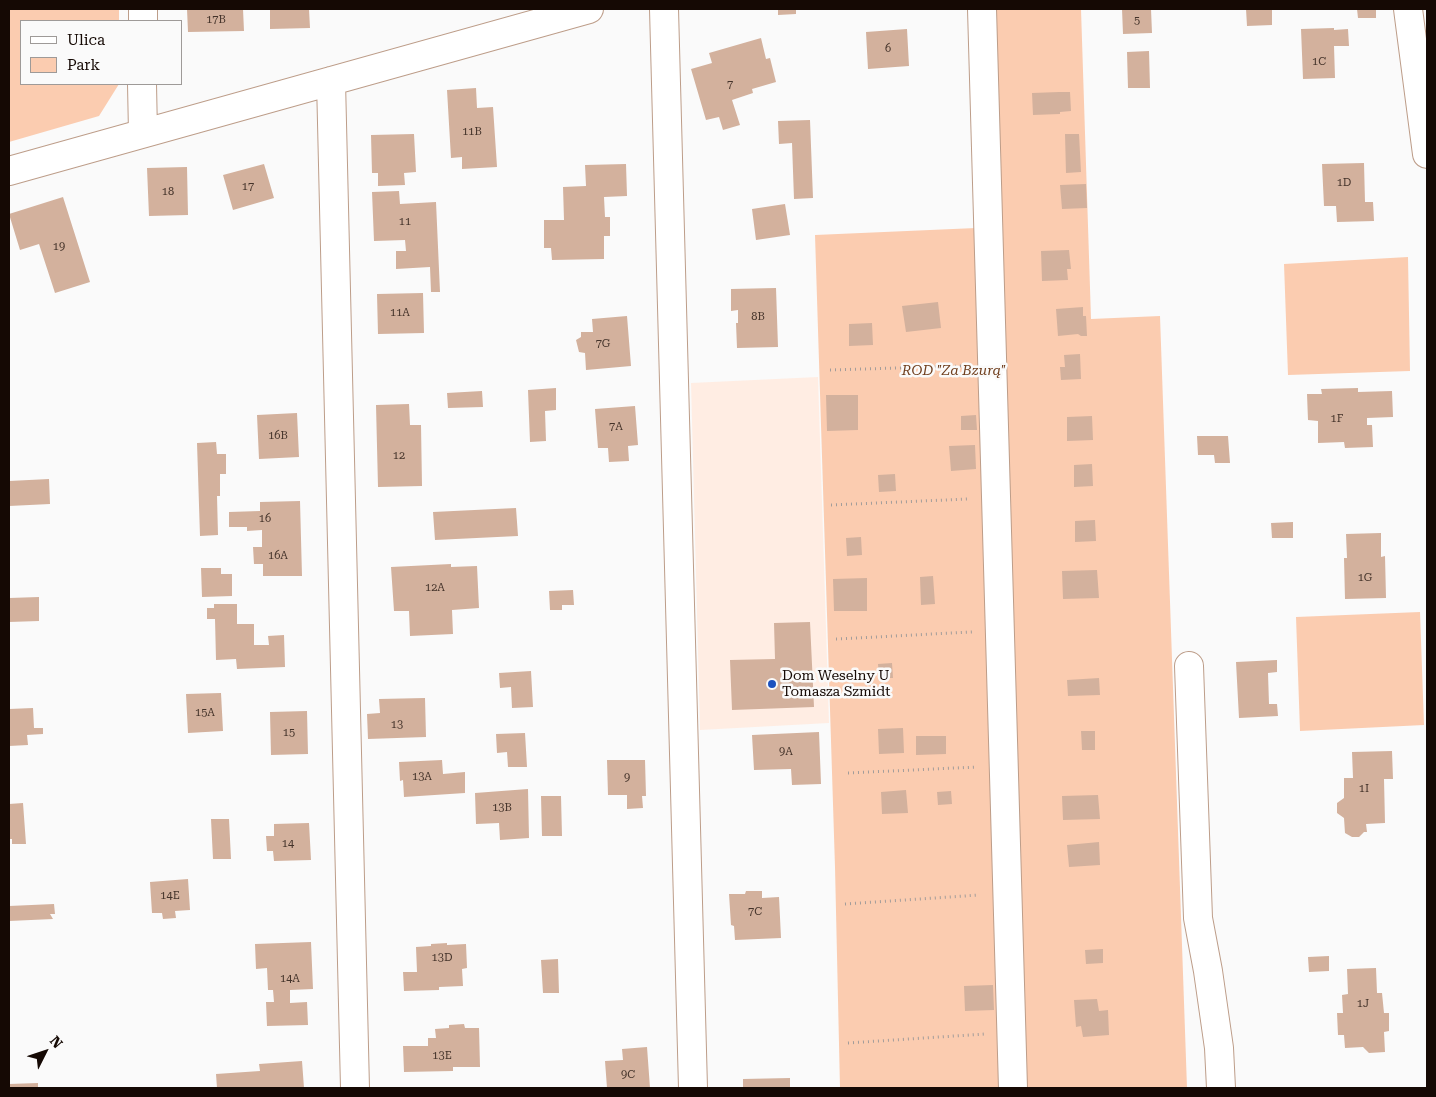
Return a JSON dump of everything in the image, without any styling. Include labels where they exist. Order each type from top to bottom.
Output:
[{"type":"street","points":[[9,171],[589,9]]},
{"type":"street","points":[[664,9],[693,1088]]},
{"type":"street","points":[[982,9],[1013,1088]]},
{"type":"street","points":[[1408,9],[1427,154]]},
{"type":"street","points":[[330,81],[355,1088]]},
{"type":"street","points":[[142,85],[143,133]]},
{"type":"street","points":[[1189,666],[1198,918],[1219,1048],[1221,1088]]},
{"type":"path","points":[[830,370],[992,365]]},
{"type":"path","points":[[832,505],[996,497]]},
{"type":"path","points":[[836,638],[1000,630]]},
{"type":"path","points":[[848,773],[1004,765]]},
{"type":"path","points":[[845,904],[1008,893]]},
{"type":"path","points":[[848,1043],[1012,1032]]},
{"type":"shaded area","points":[[818,377],[829,723],[700,730],[691,383]]},
{"type":"green space","points":[[9,9],[119,9],[119,20],[20,20],[20,85],[118,85],[99,116],[9,142]]},
{"type":"green space","name":"ROD \"Za Bzurą\"","points":[[969,9],[1081,9],[1091,319],[1160,316],[1187,1088],[840,1088],[815,235],[976,228]]},
{"type":"green space","points":[[1408,257],[1410,371],[1288,375],[1284,264]]},
{"type":"green space","points":[[1420,612],[1424,725],[1300,731],[1296,617]]},
{"type":"building","points":[[187,9],[243,9],[244,31],[188,32]]},
{"type":"building","points":[[270,9],[309,9],[310,28],[270,29]]},
{"type":"building","points":[[778,9],[796,9],[796,14],[778,15]]},
{"type":"building","points":[[1122,9],[1151,9],[1152,33],[1123,34]]},
{"type":"building","points":[[1246,9],[1272,9],[1272,25],[1247,26]]},
{"type":"building","points":[[1357,9],[1376,9],[1376,18],[1358,18]]},
{"type":"building","points":[[1334,28],[1334,30],[1348,29],[1349,46],[1334,46],[1335,78],[1303,79],[1301,29]]},
{"type":"building","points":[[907,29],[909,66],[868,69],[866,32]]},
{"type":"building","points":[[761,38],[766,59],[770,58],[776,82],[752,89],[753,93],[732,100],[740,125],[723,130],[719,117],[706,120],[691,69],[712,63],[709,53]]},
{"type":"building","points":[[1149,51],[1150,88],[1128,88],[1127,52]]},
{"type":"building","points":[[476,88],[477,108],[493,107],[497,167],[462,169],[462,157],[451,158],[447,90]]},
{"type":"building","points":[[1070,92],[1071,111],[1060,112],[1060,114],[1033,115],[1032,93]]},
{"type":"building","points":[[810,120],[813,198],[794,199],[792,143],[779,144],[778,121]]},
{"type":"building","points":[[414,134],[416,172],[404,173],[405,185],[378,186],[378,173],[372,173],[371,135]]},
{"type":"building","points":[[1065,134],[1079,134],[1081,172],[1066,173]]},
{"type":"building","points":[[1364,163],[1365,202],[1373,202],[1374,221],[1337,222],[1336,206],[1324,206],[1322,164]]},
{"type":"building","points":[[264,164],[274,198],[233,210],[223,175]]},
{"type":"building","points":[[626,164],[627,196],[604,197],[605,217],[610,217],[610,236],[604,236],[604,259],[552,260],[551,248],[544,248],[544,220],[564,220],[563,187],[586,186],[585,165]]},
{"type":"building","points":[[187,167],[188,215],[149,216],[147,168]]},
{"type":"building","points":[[1086,184],[1087,208],[1062,209],[1060,185]]},
{"type":"building","points":[[399,191],[400,204],[436,202],[440,292],[431,292],[430,267],[396,269],[396,251],[406,251],[405,240],[374,241],[372,192]]},
{"type":"building","points":[[63,197],[90,282],[55,293],[39,244],[20,250],[9,214]]},
{"type":"building","points":[[785,204],[790,235],[756,240],[752,209]]},
{"type":"building","points":[[1069,250],[1071,269],[1067,269],[1068,280],[1042,281],[1041,251]]},
{"type":"building","points":[[776,288],[778,347],[737,348],[736,323],[738,323],[738,310],[731,311],[731,289]]},
{"type":"building","points":[[423,293],[424,333],[378,334],[377,294]]},
{"type":"building","points":[[938,302],[941,328],[906,332],[902,306]]},
{"type":"building","points":[[1083,307],[1083,316],[1086,316],[1087,336],[1078,334],[1058,336],[1056,309]]},
{"type":"building","points":[[627,316],[631,366],[586,370],[585,353],[579,352],[576,340],[581,337],[581,332],[593,332],[592,319]]},
{"type":"building","points":[[872,323],[873,345],[849,346],[849,324]]},
{"type":"building","points":[[1080,354],[1081,379],[1061,380],[1060,367],[1065,367],[1064,355]]},
{"type":"building","points":[[556,388],[556,410],[545,411],[546,441],[530,442],[528,390]]},
{"type":"building","points":[[1358,388],[1358,392],[1392,391],[1393,417],[1367,418],[1367,425],[1372,425],[1373,447],[1345,448],[1344,442],[1318,443],[1318,421],[1308,420],[1307,394],[1322,394],[1321,389]]},
{"type":"building","points":[[482,391],[483,407],[448,408],[447,393]]},
{"type":"building","points":[[826,395],[858,395],[858,430],[827,431]]},
{"type":"building","points":[[409,404],[410,425],[421,425],[422,486],[378,487],[376,405]]},
{"type":"building","points":[[635,406],[638,445],[628,446],[629,461],[609,462],[608,448],[598,448],[595,409]]},
{"type":"building","points":[[297,413],[299,457],[259,459],[257,415]]},
{"type":"building","points":[[976,415],[977,430],[961,430],[961,416]]},
{"type":"building","points":[[1092,416],[1093,440],[1067,441],[1067,417]]},
{"type":"building","points":[[1197,436],[1228,436],[1230,463],[1215,463],[1214,455],[1198,455]]},
{"type":"building","points":[[216,442],[217,454],[226,454],[226,474],[220,474],[220,496],[217,496],[218,535],[200,536],[197,443]]},
{"type":"building","points":[[975,445],[976,469],[951,471],[949,446]]},
{"type":"building","points":[[1092,464],[1093,486],[1074,487],[1074,465]]},
{"type":"building","points":[[895,474],[896,491],[879,492],[878,475]]},
{"type":"building","points":[[49,479],[50,504],[9,506],[9,481]]},
{"type":"building","points":[[300,501],[302,576],[263,576],[263,564],[254,564],[253,547],[262,547],[262,530],[247,531],[247,527],[229,527],[229,512],[260,511],[260,502]]},
{"type":"building","points":[[516,508],[518,536],[435,540],[433,512]]},
{"type":"building","points":[[1095,520],[1096,541],[1075,542],[1075,521]]},
{"type":"building","points":[[1293,522],[1293,538],[1272,538],[1271,523]]},
{"type":"building","points":[[1381,533],[1381,557],[1385,556],[1386,598],[1345,599],[1344,558],[1347,558],[1346,534]]},
{"type":"building","points":[[861,537],[862,555],[847,556],[846,538]]},
{"type":"building","points":[[451,564],[451,567],[477,566],[479,608],[452,610],[453,634],[410,636],[409,611],[394,611],[391,567]]},
{"type":"building","points":[[201,568],[221,568],[221,574],[232,574],[232,596],[202,597]]},
{"type":"building","points":[[1097,570],[1099,598],[1063,599],[1062,571]]},
{"type":"building","points":[[933,576],[935,604],[921,605],[920,577]]},
{"type":"building","points":[[867,578],[867,611],[834,611],[833,579]]},
{"type":"building","points":[[573,590],[574,605],[562,605],[562,610],[550,610],[549,591]]},
{"type":"building","points":[[39,597],[39,621],[9,622],[9,598]]},
{"type":"building","points":[[214,604],[237,604],[237,624],[254,624],[254,645],[269,645],[268,636],[284,635],[285,667],[237,669],[236,659],[216,660],[215,619],[207,619],[207,608],[214,608]]},
{"type":"building","name":"Dom Weselny U Tomasza Szmidt","points":[[810,622],[814,707],[732,710],[730,660],[775,659],[774,623]]},
{"type":"building","points":[[1277,660],[1277,672],[1268,673],[1269,704],[1277,704],[1278,716],[1239,718],[1236,662]]},
{"type":"building","points":[[892,663],[893,678],[879,678],[878,664]]},
{"type":"building","points":[[531,671],[533,707],[512,708],[511,687],[500,688],[499,673]]},
{"type":"building","points":[[1099,678],[1100,695],[1068,696],[1067,680]]},
{"type":"building","points":[[221,693],[223,731],[188,733],[186,694]]},
{"type":"building","points":[[425,698],[426,737],[368,739],[367,714],[380,713],[379,699]]},
{"type":"building","points":[[33,708],[34,728],[43,728],[43,734],[27,735],[28,745],[9,746],[9,709]]},
{"type":"building","points":[[307,711],[308,754],[271,755],[270,712]]},
{"type":"building","points":[[903,728],[904,753],[879,754],[878,729]]},
{"type":"building","points":[[1081,731],[1095,731],[1095,750],[1082,750]]},
{"type":"building","points":[[819,732],[821,784],[792,785],[791,769],[754,770],[752,735]]},
{"type":"building","points":[[525,733],[527,767],[508,767],[507,752],[497,753],[496,734]]},
{"type":"building","points":[[916,736],[946,736],[946,754],[916,755]]},
{"type":"building","points":[[1392,751],[1393,779],[1384,779],[1385,823],[1366,824],[1367,832],[1364,832],[1359,837],[1352,837],[1345,833],[1344,818],[1337,813],[1337,803],[1344,798],[1344,778],[1353,778],[1352,752]]},
{"type":"building","points":[[442,760],[443,774],[465,772],[465,793],[404,797],[403,780],[400,781],[399,762]]},
{"type":"building","points":[[607,760],[645,760],[646,796],[642,796],[643,808],[627,809],[627,795],[608,795]]},
{"type":"building","points":[[528,789],[529,838],[500,840],[499,823],[476,824],[475,793]]},
{"type":"building","points":[[906,790],[908,813],[882,814],[881,792]]},
{"type":"building","points":[[951,791],[952,804],[938,805],[937,792]]},
{"type":"building","points":[[1098,795],[1100,819],[1063,820],[1062,796]]},
{"type":"building","points":[[541,796],[561,796],[562,836],[542,836]]},
{"type":"building","points":[[23,803],[26,844],[12,844],[12,839],[9,839],[9,804]]},
{"type":"building","points":[[211,819],[229,819],[231,859],[213,859]]},
{"type":"building","points":[[309,823],[311,860],[274,861],[273,851],[267,851],[266,836],[274,836],[274,824]]},
{"type":"building","points":[[1099,842],[1100,865],[1069,867],[1067,845]]},
{"type":"building","points":[[188,879],[190,910],[175,911],[176,918],[163,919],[162,913],[152,913],[150,882]]},
{"type":"building","points":[[746,891],[762,891],[762,898],[779,897],[781,938],[735,940],[734,926],[731,925],[729,894],[745,894]]},
{"type":"building","points":[[54,904],[55,914],[50,914],[53,919],[9,921],[9,906]]},
{"type":"building","points":[[311,942],[313,989],[290,990],[290,1003],[307,1002],[308,1025],[267,1026],[266,1002],[274,1002],[273,990],[268,990],[267,968],[256,969],[255,944]]},
{"type":"building","points":[[447,943],[447,945],[466,944],[467,968],[462,969],[463,986],[439,987],[439,990],[404,991],[403,972],[417,972],[416,947]]},
{"type":"building","points":[[1103,949],[1103,963],[1086,964],[1085,950]]},
{"type":"building","points":[[1329,956],[1329,971],[1309,972],[1308,957]]},
{"type":"building","points":[[558,959],[559,993],[543,993],[541,960]]},
{"type":"building","points":[[1376,968],[1377,993],[1382,993],[1384,1013],[1389,1013],[1389,1031],[1384,1032],[1385,1052],[1369,1053],[1363,1047],[1345,1048],[1344,1035],[1338,1035],[1337,1013],[1343,1013],[1342,995],[1348,994],[1347,969]]},
{"type":"building","points":[[993,985],[994,1010],[965,1011],[964,986]]},
{"type":"building","points":[[1097,999],[1099,1011],[1108,1010],[1109,1035],[1083,1037],[1081,1026],[1076,1027],[1074,1000]]},
{"type":"building","points":[[464,1024],[465,1028],[479,1028],[480,1067],[453,1067],[453,1071],[404,1072],[403,1046],[428,1046],[428,1038],[436,1038],[435,1029],[449,1028],[449,1025]]},
{"type":"building","points":[[647,1047],[650,1088],[607,1088],[605,1061],[623,1060],[622,1049]]},
{"type":"building","points":[[302,1061],[304,1088],[217,1088],[216,1074],[260,1071],[259,1064]]},
{"type":"building","points":[[790,1078],[790,1088],[743,1088],[743,1079]]},
{"type":"building","points":[[38,1083],[38,1088],[9,1088],[9,1084]]},
{"type":"place","name":"Dom Weselny U Tomasza Szmidt","points":[[772,684]]}]
